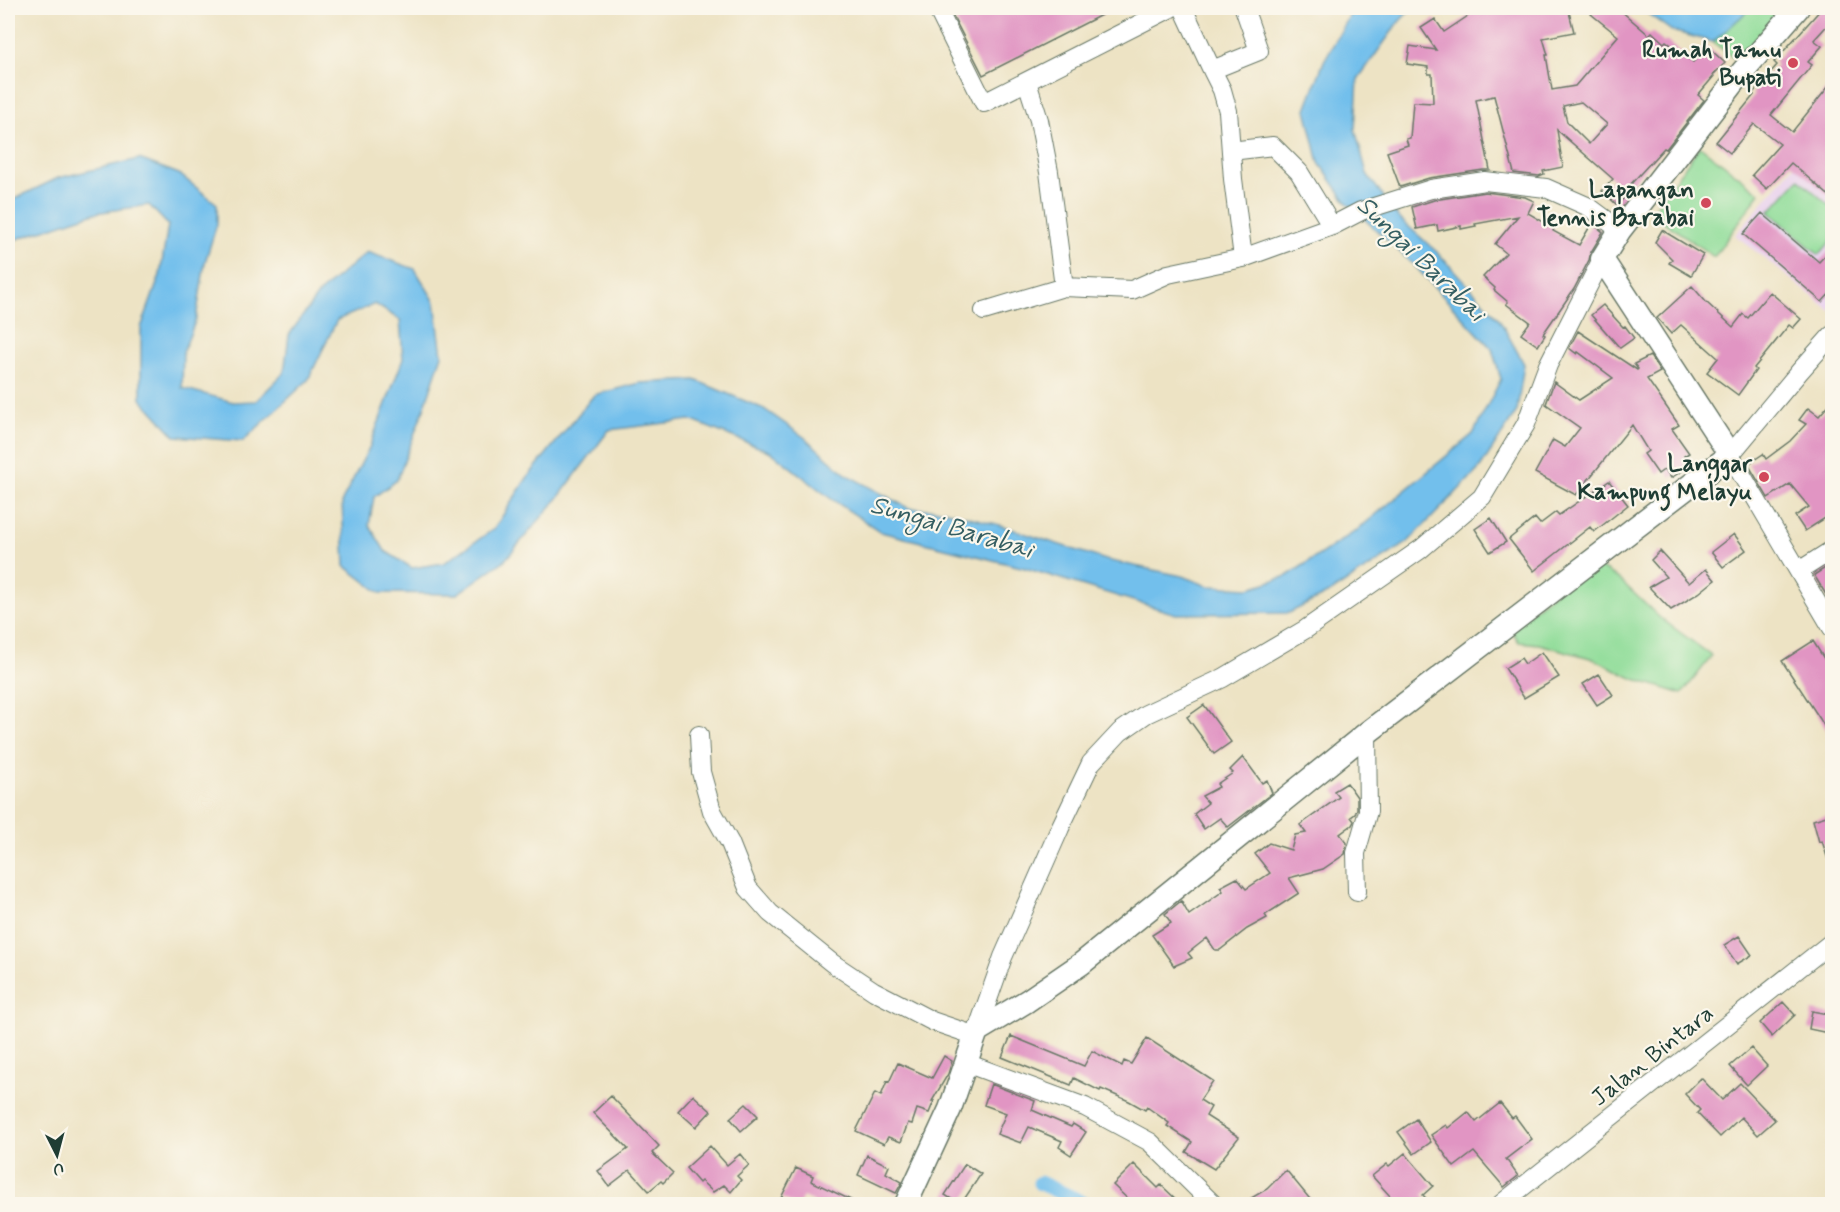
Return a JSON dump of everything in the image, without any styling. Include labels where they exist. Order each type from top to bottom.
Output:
[{"type":"main road","points":[[906,1204],[950,1109],[976,1033],[1081,964],[1367,733],[1730,455],[1602,259],[1620,230],[1743,71],[1798,8]]},
{"type":"street","points":[[937,8],[984,104],[1171,8]]},
{"type":"street","points":[[1183,8],[1222,90],[1228,111],[1243,258]]},
{"type":"street","points":[[1212,70],[1259,51],[1244,8]]},
{"type":"street","points":[[1027,82],[1039,120],[1047,162],[1064,287]]},
{"type":"street","points":[[1231,151],[1274,146],[1299,172],[1332,226]]},
{"type":"street","points":[[984,311],[1064,287],[1132,290],[1168,274],[1243,258],[1332,226],[1361,211],[1431,189],[1485,181],[1546,188],[1589,207],[1620,230]]},
{"type":"street","points":[[699,735],[701,772],[712,811],[730,843],[748,888],[770,913],[832,963],[874,991],[932,1021],[976,1033],[1003,957],[1091,763],[1120,732],[1146,714],[1223,678],[1306,629],[1421,549],[1482,497],[1526,424],[1548,365],[1602,259]]},
{"type":"street","points":[[1833,336],[1800,371],[1730,455],[1833,628]]},
{"type":"street","points":[[1799,571],[1833,550]]},
{"type":"street","points":[[1357,892],[1356,853],[1368,811],[1367,733]]},
{"type":"street","name":"Jalan Bintara","points":[[1501,1204],[1833,942]]},
{"type":"street","points":[[966,1063],[1085,1107],[1150,1142],[1213,1204]]},
{"type":"shaded area","points":[[1813,143],[1832,161],[1832,312],[1735,235]]},
{"type":"green space","points":[[1751,8],[1790,8],[1740,63],[1713,42]]},
{"type":"green space","name":"Lapangan Tennis Barabai","points":[[1700,146],[1760,193],[1714,257],[1651,213]]},
{"type":"green space","points":[[1799,179],[1832,208],[1832,240],[1819,255],[1769,212]]},
{"type":"green space","points":[[1593,563],[1619,579],[1659,617],[1712,656],[1682,694],[1634,679],[1594,659],[1539,644],[1519,642],[1510,628]]},
{"type":"water","name":"Sungai Barabai","points":[[1354,8],[1412,8],[1398,23],[1358,79],[1355,129],[1367,174],[1398,217],[1438,253],[1499,319],[1524,364],[1517,411],[1480,468],[1407,543],[1331,592],[1289,613],[1176,614],[1025,568],[881,532],[830,498],[771,452],[690,420],[609,430],[558,498],[505,560],[457,594],[380,593],[345,566],[342,501],[369,448],[403,359],[400,320],[375,304],[337,320],[308,380],[243,441],[175,436],[141,399],[141,328],[160,275],[168,225],[149,205],[95,213],[8,242],[8,202],[58,178],[139,159],[179,174],[217,204],[217,224],[205,262],[196,319],[183,352],[182,388],[233,402],[256,401],[284,373],[289,335],[319,293],[367,252],[415,269],[435,302],[442,355],[397,480],[374,497],[369,525],[385,551],[412,568],[444,563],[494,529],[527,478],[594,395],[640,383],[695,380],[764,409],[804,437],[847,475],[908,508],[943,510],[996,524],[1106,560],[1182,576],[1208,586],[1250,588],[1287,576],[1356,531],[1473,434],[1501,379],[1492,349],[1414,265],[1347,203],[1319,163],[1306,109],[1324,61]]},
{"type":"water","points":[[1640,8],[1751,8],[1713,42],[1672,31]]},
{"type":"building","points":[[949,8],[1115,8],[983,75]]},
{"type":"building","points":[[1469,8],[1568,8],[1574,32],[1543,38],[1548,55],[1546,55],[1552,90],[1575,86],[1618,36],[1591,14],[1598,8],[1611,8],[1617,13],[1620,10],[1649,35],[1652,32],[1693,62],[1708,47],[1725,63],[1698,95],[1704,100],[1666,149],[1664,148],[1629,186],[1632,190],[1617,205],[1602,191],[1613,179],[1557,130],[1563,167],[1543,171],[1544,174],[1539,176],[1514,173],[1494,96],[1476,100],[1490,170],[1429,178],[1400,187],[1387,152],[1408,145],[1406,139],[1410,138],[1413,102],[1433,103],[1432,74],[1428,74],[1428,67],[1407,64],[1410,46],[1436,50],[1421,28],[1435,19],[1444,32],[1471,14]],"holes":[[[1581,102],[1607,124],[1589,144],[1567,122],[1563,106]]]},
{"type":"building","points":[[1822,8],[1833,8],[1833,19],[1814,40],[1822,46],[1808,62],[1812,65],[1771,115],[1792,132],[1833,81],[1833,199],[1791,163],[1767,189],[1752,175],[1780,144],[1754,124],[1730,153],[1716,142],[1777,65],[1774,62]]},
{"type":"building","points":[[1485,192],[1525,197],[1534,201],[1528,213],[1554,228],[1553,231],[1579,245],[1592,223],[1603,232],[1574,289],[1543,334],[1545,335],[1538,346],[1521,334],[1530,322],[1506,304],[1508,302],[1483,277],[1506,253],[1495,244],[1518,216],[1461,229],[1461,226],[1438,231],[1437,225],[1417,229],[1412,207],[1434,200]]},
{"type":"building","points":[[1762,213],[1819,262],[1833,247],[1833,290],[1822,302],[1743,234]]},
{"type":"building","points":[[1662,230],[1703,255],[1691,276],[1669,263],[1672,259],[1655,242]]},
{"type":"building","points":[[1692,286],[1733,327],[1743,314],[1748,318],[1770,292],[1801,319],[1793,328],[1789,325],[1754,368],[1756,370],[1738,395],[1707,372],[1718,358],[1681,325],[1671,334],[1657,318]]},
{"type":"building","points":[[1603,305],[1634,338],[1620,348],[1591,315]]},
{"type":"building","points":[[1578,331],[1637,370],[1634,364],[1650,356],[1660,372],[1647,379],[1679,425],[1672,429],[1689,453],[1684,456],[1691,465],[1671,478],[1665,469],[1658,474],[1644,454],[1648,451],[1632,425],[1576,495],[1535,473],[1553,440],[1565,447],[1580,428],[1546,404],[1554,382],[1579,400],[1613,378],[1569,348]]},
{"type":"building","points":[[1833,400],[1833,513],[1805,531],[1795,516],[1809,507],[1790,484],[1768,498],[1748,464],[1763,454],[1766,459],[1790,441],[1806,424],[1799,420],[1808,408],[1819,416]]},
{"type":"building","points":[[1609,481],[1628,505],[1594,532],[1590,527],[1534,571],[1509,539],[1535,518],[1540,524],[1556,512],[1559,515]]},
{"type":"building","points":[[1491,518],[1506,542],[1490,552],[1475,529]]},
{"type":"building","points":[[1734,534],[1746,550],[1723,567],[1711,552]]},
{"type":"building","points":[[1660,551],[1689,583],[1706,569],[1715,580],[1671,610],[1649,587],[1666,577],[1651,560]]},
{"type":"building","points":[[1833,563],[1833,606],[1814,575]]},
{"type":"building","points":[[1813,641],[1833,673],[1833,742],[1782,661]]},
{"type":"building","points":[[1542,652],[1559,677],[1524,698],[1505,668],[1521,658],[1525,664]]},
{"type":"building","points":[[1599,674],[1613,695],[1597,705],[1583,684]]},
{"type":"building","points":[[1204,705],[1231,742],[1214,754],[1187,717]]},
{"type":"building","points":[[1243,757],[1262,783],[1267,780],[1272,793],[1228,827],[1220,818],[1204,829],[1194,814],[1208,803],[1202,796],[1219,787],[1217,784],[1233,773],[1230,770]]},
{"type":"building","points":[[1347,783],[1357,797],[1357,809],[1351,817],[1354,821],[1352,825],[1340,834],[1347,843],[1345,854],[1323,869],[1289,878],[1299,893],[1265,915],[1267,918],[1247,929],[1220,950],[1215,950],[1207,938],[1188,953],[1192,958],[1174,966],[1152,935],[1171,923],[1165,914],[1181,901],[1189,915],[1223,891],[1220,887],[1237,878],[1246,889],[1270,873],[1255,854],[1269,843],[1291,850],[1295,835],[1306,833],[1300,825],[1339,797],[1334,791]]},
{"type":"building","points":[[1833,814],[1833,865],[1830,866],[1822,841],[1819,842],[1813,820]]},
{"type":"building","points":[[1739,936],[1752,955],[1737,964],[1724,945]]},
{"type":"building","points":[[1783,1002],[1795,1015],[1772,1037],[1760,1023]]},
{"type":"building","points":[[1812,1011],[1833,1015],[1833,1034],[1809,1029]]},
{"type":"building","points":[[1011,1036],[1084,1066],[1092,1051],[1122,1066],[1124,1061],[1131,1064],[1147,1038],[1213,1081],[1200,1100],[1211,1107],[1206,1116],[1239,1137],[1214,1169],[1186,1152],[1192,1142],[1167,1126],[1169,1123],[1147,1107],[1145,1110],[1074,1078],[1071,1085],[1002,1057]]},
{"type":"building","points":[[1751,1048],[1767,1066],[1747,1085],[1730,1066]]},
{"type":"building","points":[[944,1056],[952,1061],[948,1074],[932,1101],[934,1101],[929,1113],[917,1109],[912,1124],[908,1123],[901,1142],[888,1137],[884,1144],[856,1131],[875,1093],[881,1096],[898,1063],[932,1078]]},
{"type":"building","points":[[1701,1078],[1722,1100],[1740,1083],[1775,1120],[1758,1135],[1741,1117],[1720,1137],[1697,1113],[1700,1110],[1685,1094]]},
{"type":"building","points":[[991,1084],[1035,1101],[1032,1110],[1071,1127],[1073,1124],[1086,1132],[1071,1155],[1059,1147],[1062,1141],[1029,1127],[1021,1143],[997,1134],[1006,1113],[984,1105]]},
{"type":"building","points":[[693,1095],[711,1111],[696,1127],[678,1111]]},
{"type":"building","points":[[611,1096],[659,1146],[652,1153],[673,1173],[663,1183],[661,1181],[649,1191],[630,1170],[609,1186],[598,1171],[628,1149],[593,1113]]},
{"type":"building","points":[[1500,1103],[1512,1118],[1515,1116],[1532,1139],[1506,1159],[1518,1176],[1504,1187],[1474,1152],[1454,1167],[1431,1135],[1446,1125],[1448,1128],[1468,1112],[1476,1122]]},
{"type":"building","points":[[746,1104],[758,1116],[741,1131],[730,1118]]},
{"type":"building","points":[[1416,1119],[1431,1142],[1414,1154],[1398,1132]]},
{"type":"building","points":[[710,1146],[727,1165],[740,1154],[749,1165],[737,1176],[741,1180],[731,1192],[724,1185],[713,1192],[701,1181],[699,1183],[686,1168]]},
{"type":"building","points":[[1405,1153],[1433,1186],[1423,1195],[1431,1204],[1381,1204],[1391,1197],[1372,1176]]},
{"type":"building","points":[[867,1155],[889,1166],[886,1173],[902,1182],[896,1193],[858,1175]]},
{"type":"building","points":[[965,1164],[981,1174],[959,1204],[945,1195]]},
{"type":"building","points":[[1134,1164],[1158,1188],[1161,1185],[1181,1204],[1133,1204],[1113,1185]]},
{"type":"building","points":[[796,1168],[813,1176],[811,1181],[859,1204],[818,1204],[803,1197],[799,1204],[794,1204],[781,1198]]},
{"type":"building","points":[[1286,1170],[1314,1204],[1241,1204],[1267,1189]]},
{"type":"waterway","points":[[1040,1183],[1083,1204]]},
{"type":"place","name":"Rumah Tamu Bupati","points":[[1793,63]]},
{"type":"place","name":"Lapangan Tennis Barabai","points":[[1706,203]]},
{"type":"place","name":"Langgar Kampung Melayu","points":[[1764,477]]}]
